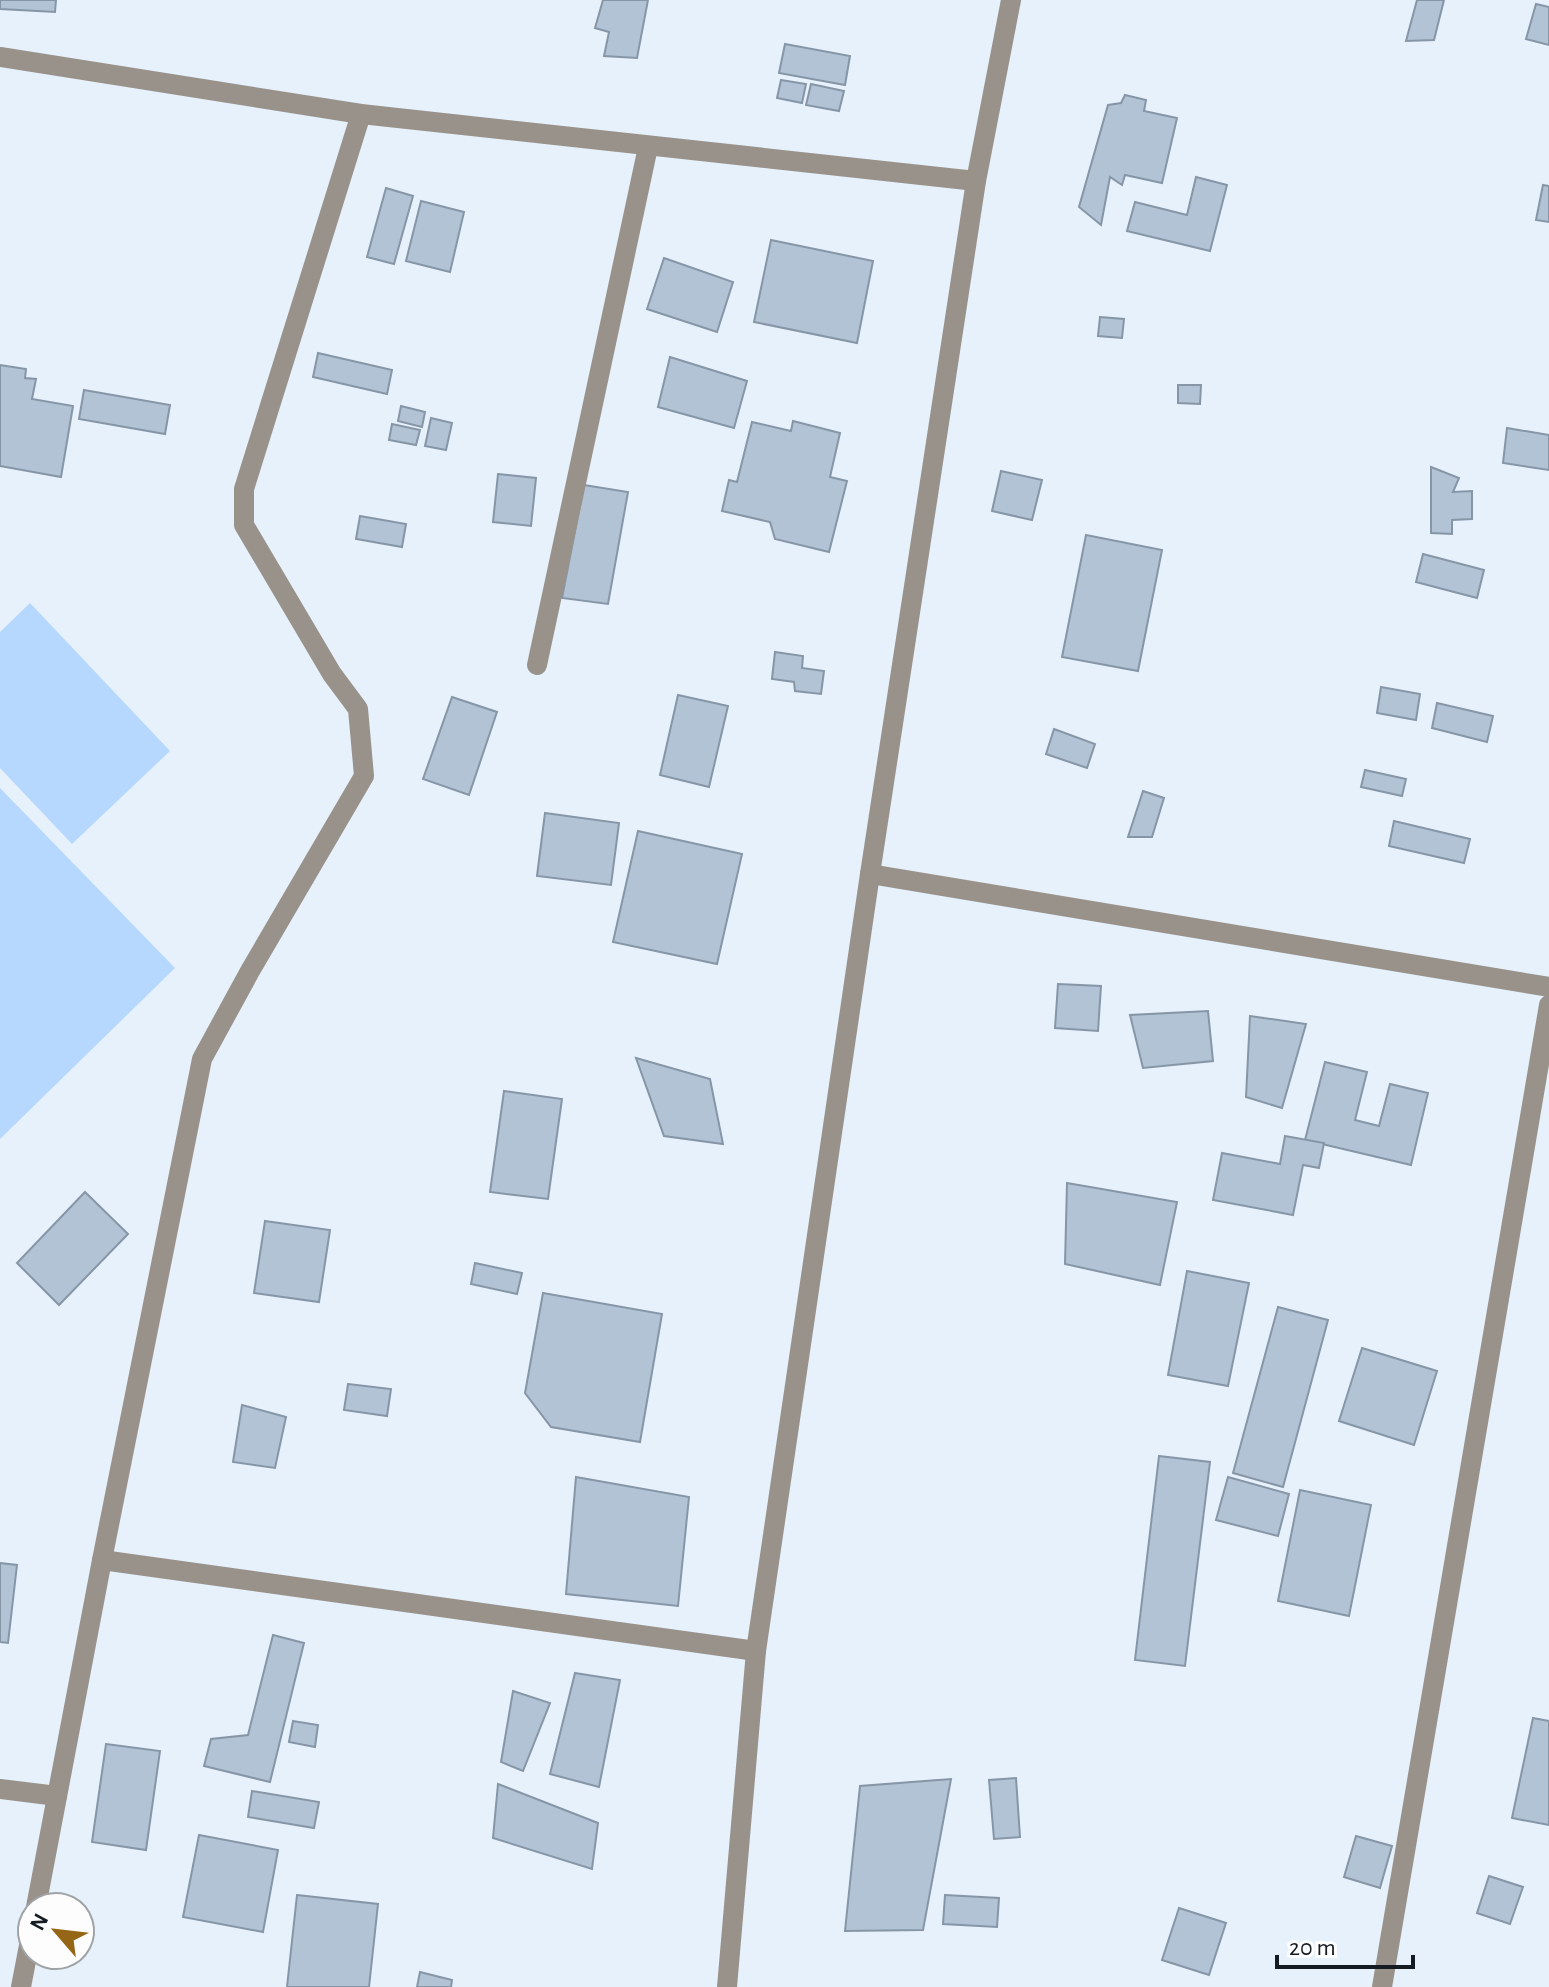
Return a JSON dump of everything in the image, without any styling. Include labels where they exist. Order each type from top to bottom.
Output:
[{"type":"street","points":[[727,1987],[756,1651],[976,181],[1011,0]]},
{"type":"street","points":[[0,57],[361,114],[976,181]]},
{"type":"street","points":[[39,1891],[202,1059],[364,776],[358,709],[332,674],[244,525],[244,489],[361,114]]},
{"type":"street","points":[[537,665],[648,147]]},
{"type":"street","points":[[870,874],[1549,987]]},
{"type":"street","points":[[1382,1987],[1549,1005]]},
{"type":"street","points":[[102,1560],[756,1651]]},
{"type":"street","points":[[0,1789],[57,1796]]},
{"type":"shaded area","points":[[30,603],[170,751],[72,844],[0,768],[0,632]]},
{"type":"shaded area","points":[[0,788],[175,968],[0,1139]]},
{"type":"building","points":[[0,0],[56,0],[55,12],[0,9]]},
{"type":"building","points":[[603,0],[648,0],[637,58],[604,56],[609,32],[595,28]]},
{"type":"building","points":[[1417,0],[1444,0],[1434,40],[1406,41]]},
{"type":"building","points":[[1536,4],[1549,7],[1549,45],[1526,39]]},
{"type":"building","points":[[785,44],[850,56],[845,85],[779,73]]},
{"type":"building","points":[[781,80],[806,84],[802,103],[777,98]]},
{"type":"building","points":[[811,84],[844,91],[839,111],[806,105]]},
{"type":"building","points":[[1125,95],[1146,100],[1144,111],[1177,118],[1162,183],[1125,175],[1122,185],[1110,177],[1101,225],[1079,207],[1108,105],[1121,103]]},
{"type":"building","points":[[1196,177],[1227,185],[1210,251],[1127,231],[1135,202],[1187,215]]},
{"type":"building","points":[[1543,185],[1549,186],[1549,222],[1536,220]]},
{"type":"building","points":[[386,188],[413,196],[394,264],[367,257]]},
{"type":"building","points":[[421,201],[464,212],[450,272],[406,261]]},
{"type":"building","points":[[771,240],[873,261],[857,343],[754,322]]},
{"type":"building","points":[[664,258],[733,282],[717,332],[647,309]]},
{"type":"building","points":[[1100,317],[1124,319],[1122,338],[1098,336]]},
{"type":"building","points":[[318,353],[392,370],[387,394],[313,377]]},
{"type":"building","points":[[670,357],[747,381],[734,428],[658,407]]},
{"type":"building","points":[[0,365],[26,369],[25,378],[36,379],[32,399],[73,406],[61,477],[0,466]]},
{"type":"building","points":[[1178,385],[1201,385],[1200,404],[1178,403]]},
{"type":"building","points":[[84,390],[170,405],[165,434],[79,419]]},
{"type":"building","points":[[401,406],[425,412],[422,427],[398,421]]},
{"type":"building","points":[[431,418],[452,423],[446,450],[425,446]]},
{"type":"building","points":[[793,421],[840,433],[830,477],[847,481],[829,552],[775,539],[770,522],[722,511],[729,480],[737,482],[752,422],[791,431]]},
{"type":"building","points":[[392,424],[420,430],[416,445],[389,440]]},
{"type":"building","points":[[1507,428],[1549,435],[1549,470],[1503,463]]},
{"type":"building","points":[[1431,467],[1459,478],[1453,492],[1472,491],[1472,519],[1452,520],[1452,534],[1431,533]]},
{"type":"building","points":[[1001,471],[1042,480],[1032,520],[992,511]]},
{"type":"building","points":[[498,474],[536,478],[531,526],[493,522]]},
{"type":"building","points":[[584,485],[628,492],[608,604],[562,598]]},
{"type":"building","points":[[360,516],[406,524],[402,547],[356,539]]},
{"type":"building","points":[[1086,535],[1162,550],[1138,671],[1062,657]]},
{"type":"building","points":[[1423,554],[1484,570],[1477,598],[1416,582]]},
{"type":"building","points":[[775,652],[803,656],[802,668],[824,671],[821,694],[795,691],[794,682],[772,679]]},
{"type":"building","points":[[1381,687],[1420,694],[1416,720],[1377,713]]},
{"type":"building","points":[[678,695],[728,706],[709,787],[660,775]]},
{"type":"building","points":[[452,697],[497,712],[469,795],[423,779]]},
{"type":"building","points":[[1437,703],[1493,716],[1487,742],[1432,728]]},
{"type":"building","points":[[1054,729],[1095,744],[1087,768],[1046,754]]},
{"type":"building","points":[[1365,770],[1406,779],[1402,796],[1361,787]]},
{"type":"building","points":[[1143,791],[1164,798],[1152,837],[1128,837]]},
{"type":"building","points":[[545,813],[619,823],[611,885],[537,876]]},
{"type":"building","points":[[1394,821],[1470,839],[1464,863],[1389,846]]},
{"type":"building","points":[[638,831],[742,854],[717,964],[613,942]]},
{"type":"building","points":[[1058,984],[1101,986],[1098,1031],[1055,1028]]},
{"type":"building","points":[[1208,1011],[1213,1061],[1143,1068],[1130,1015]]},
{"type":"building","points":[[1250,1016],[1306,1024],[1282,1108],[1246,1097]]},
{"type":"building","points":[[636,1058],[710,1079],[723,1144],[664,1136]]},
{"type":"building","points":[[1325,1062],[1367,1072],[1355,1120],[1379,1126],[1390,1084],[1428,1093],[1411,1165],[1305,1140]]},
{"type":"building","points":[[504,1091],[562,1099],[548,1199],[490,1192]]},
{"type":"building","points":[[1285,1136],[1324,1143],[1319,1168],[1303,1165],[1293,1215],[1213,1200],[1222,1153],[1280,1164]]},
{"type":"building","points":[[1067,1183],[1177,1202],[1160,1285],[1065,1264]]},
{"type":"building","points":[[85,1192],[128,1234],[59,1305],[17,1263]]},
{"type":"building","points":[[265,1221],[330,1230],[319,1302],[254,1293]]},
{"type":"building","points":[[475,1263],[522,1273],[517,1294],[471,1284]]},
{"type":"building","points":[[1187,1271],[1249,1283],[1228,1386],[1168,1375]]},
{"type":"building","points":[[543,1293],[662,1314],[640,1442],[551,1427],[525,1393]]},
{"type":"building","points":[[1278,1307],[1328,1320],[1283,1487],[1233,1473]]},
{"type":"building","points":[[1362,1348],[1437,1371],[1414,1445],[1339,1421]]},
{"type":"building","points":[[348,1384],[391,1389],[387,1416],[344,1410]]},
{"type":"building","points":[[242,1405],[286,1417],[275,1468],[233,1462]]},
{"type":"building","points":[[1159,1456],[1210,1462],[1185,1666],[1135,1660]]},
{"type":"building","points":[[576,1477],[689,1497],[678,1606],[566,1594]]},
{"type":"building","points":[[1228,1477],[1289,1494],[1278,1536],[1216,1520]]},
{"type":"building","points":[[1300,1490],[1371,1505],[1349,1616],[1278,1601]]},
{"type":"building","points":[[0,1563],[17,1565],[8,1643],[0,1642]]},
{"type":"building","points":[[273,1635],[304,1643],[270,1782],[204,1766],[211,1739],[248,1735]]},
{"type":"building","points":[[575,1673],[620,1680],[599,1787],[550,1774]]},
{"type":"building","points":[[513,1691],[550,1703],[523,1771],[501,1762]]},
{"type":"building","points":[[1533,1718],[1549,1721],[1549,1825],[1512,1818]]},
{"type":"building","points":[[293,1721],[318,1725],[315,1747],[289,1742]]},
{"type":"building","points":[[106,1744],[160,1751],[146,1850],[92,1842]]},
{"type":"building","points":[[1016,1778],[1020,1837],[994,1839],[989,1780]]},
{"type":"building","points":[[951,1779],[923,1930],[845,1931],[860,1786]]},
{"type":"building","points":[[498,1784],[598,1823],[592,1869],[493,1838]]},
{"type":"building","points":[[252,1791],[319,1802],[314,1828],[248,1817]]},
{"type":"building","points":[[199,1835],[278,1850],[263,1932],[183,1917]]},
{"type":"building","points":[[1356,1836],[1392,1846],[1380,1888],[1344,1877]]},
{"type":"building","points":[[1489,1876],[1523,1887],[1510,1924],[1477,1913]]},
{"type":"building","points":[[297,1895],[378,1904],[369,1987],[287,1987]]},
{"type":"building","points":[[945,1895],[999,1898],[997,1927],[943,1924]]},
{"type":"building","points":[[1179,1908],[1226,1923],[1209,1975],[1162,1960]]},
{"type":"building","points":[[420,1972],[452,1980],[451,1987],[417,1987]]}]
